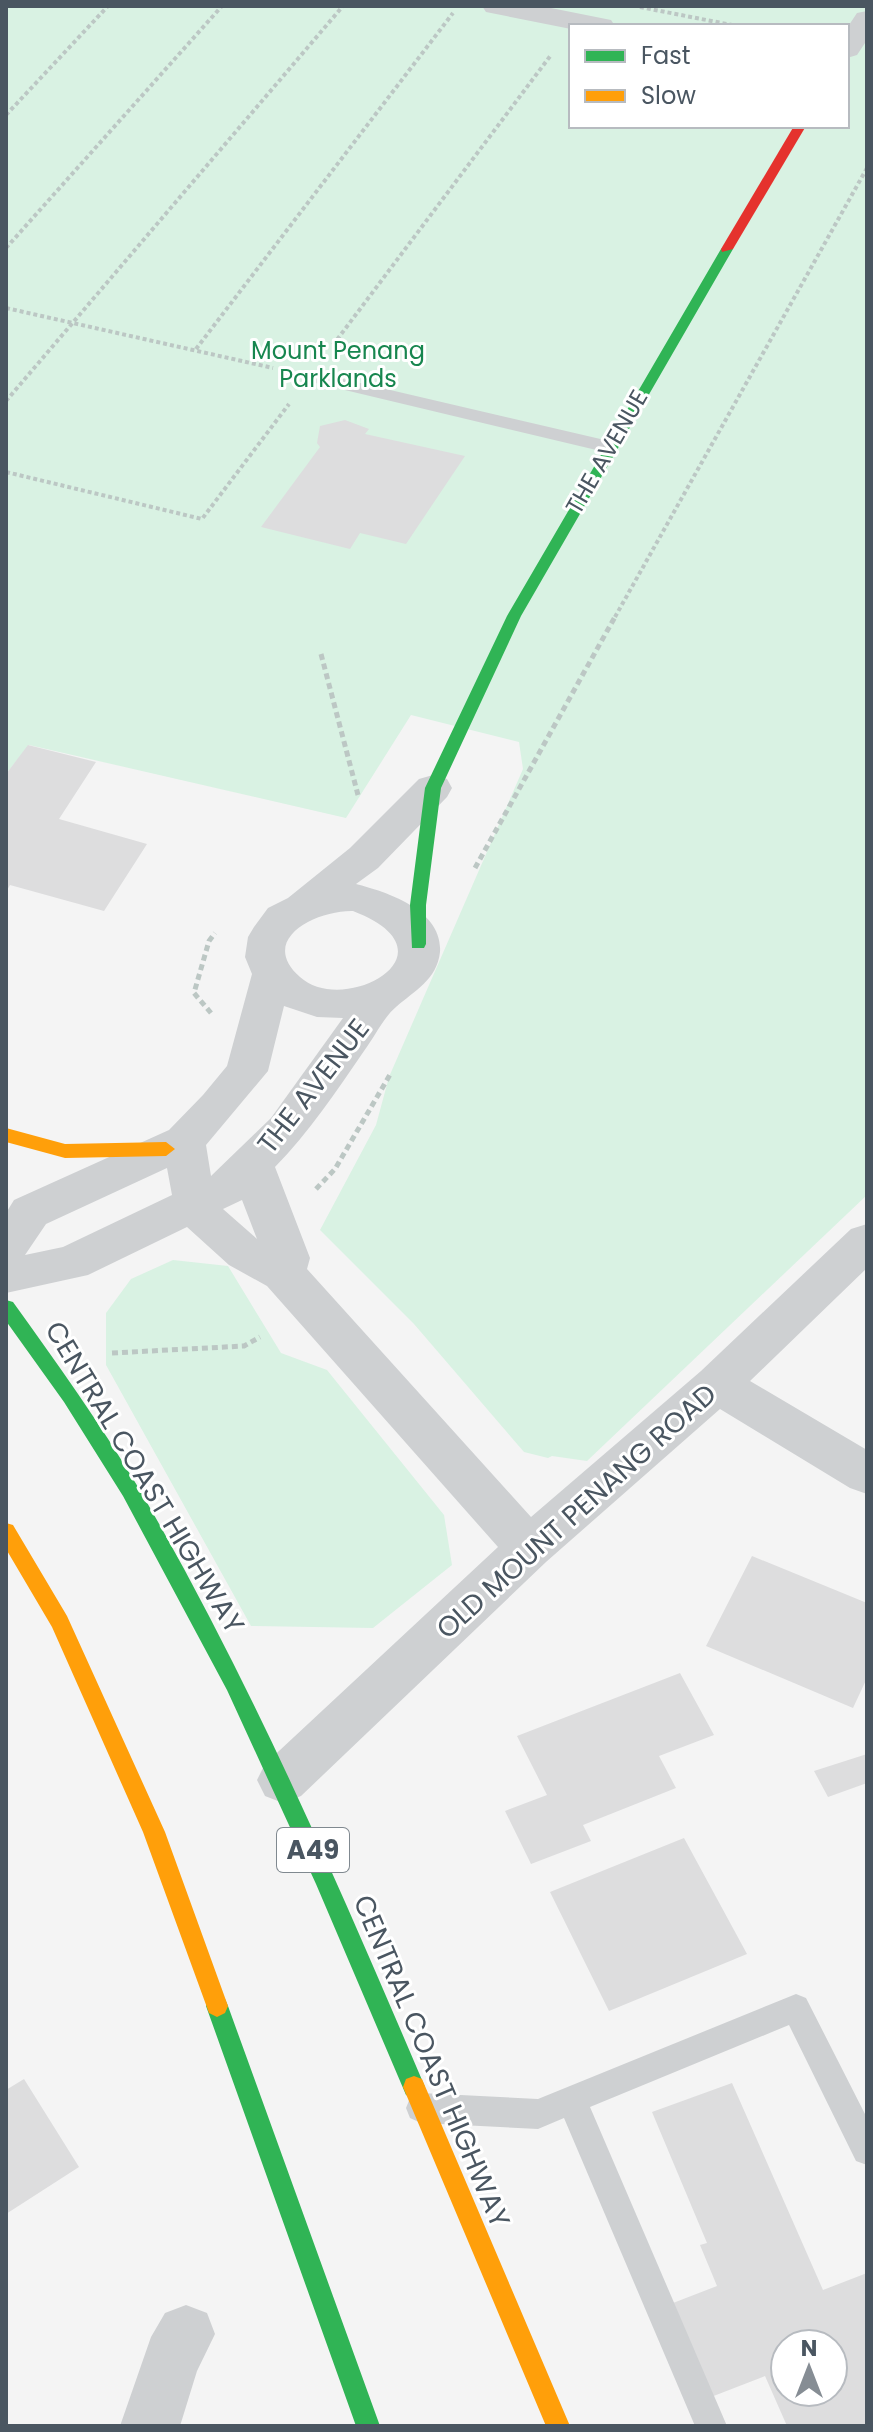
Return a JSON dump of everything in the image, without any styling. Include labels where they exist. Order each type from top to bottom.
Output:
[{"type":"main road","name":"THE AVENUE","points":[[418,944],[421,799],[514,616],[609,447],[799,128]]},
{"type":"main road","points":[[6,1135],[65,1151],[175,1145]]},
{"type":"main road","name":"CENTRAL COAST HIGHWAY","points":[[6,1307],[55,1371],[201,1613],[283,1780],[558,2426]]},
{"type":"main road","points":[[6,1531],[60,1622],[154,1832],[368,2426]]},
{"type":"street","points":[[496,6],[591,24]]},
{"type":"street","points":[[849,46],[867,19]]},
{"type":"street","name":"THE AVENUE","points":[[301,905],[364,858],[421,799]]},
{"type":"street","points":[[350,896],[375,901],[396,911],[407,921],[418,944],[417,962],[406,979],[382,995],[337,1005],[313,1002],[292,993],[272,974],[266,964],[264,947],[270,931],[301,905],[325,897],[350,896]]},
{"type":"street","points":[[6,1248],[30,1212],[175,1145],[247,1071],[272,974]]},
{"type":"street","name":"THE AVENUE","points":[[6,1276],[72,1263],[227,1188],[286,1129],[382,995]]},
{"type":"street","points":[[175,1145],[194,1203],[214,1232],[262,1268],[283,1273],[529,1548]]},
{"type":"street","points":[[252,1164],[272,1223],[288,1258],[283,1273]]},
{"type":"street","name":"OLD MOUNT PENANG ROAD","points":[[283,1780],[529,1548],[717,1384],[867,1241]]},
{"type":"street","points":[[717,1384],[867,1474]]},
{"type":"street","points":[[150,2426],[172,2358],[186,2334]]},
{"type":"lane","points":[[309,376],[609,447]]},
{"type":"lane","points":[[421,2108],[538,2114],[796,2008],[867,2150]]},
{"type":"lane","points":[[572,2100],[711,2426]]},
{"type":"path","points":[[6,115],[108,6]]},
{"type":"path","points":[[6,248],[222,6]]},
{"type":"path","points":[[6,401],[343,6]]},
{"type":"path","points":[[196,349],[459,6]]},
{"type":"path","points":[[634,6],[727,24]]},
{"type":"path","points":[[570,24],[572,20]]},
{"type":"path","points":[[6,472],[202,519],[556,48],[569,25]]},
{"type":"path","points":[[470,877],[867,168]]},
{"type":"path","points":[[6,308],[309,376]]},
{"type":"path","points":[[321,654],[363,812],[421,799]]},
{"type":"path","points":[[216,1028],[211,1013],[194,993],[209,941],[218,929]]},
{"type":"path","points":[[272,1223],[305,1201],[335,1169],[393,1068]]},
{"type":"path","points":[[112,1353],[244,1346],[260,1337]]},
{"type":"green space","name":"Mount Penang Parklands","points":[[6,6],[867,6],[867,1195],[587,1461],[548,1458],[524,1452],[414,1324],[320,1230],[376,1125],[389,1077],[523,769],[519,742],[411,715],[346,818],[29,745],[6,774]]},
{"type":"green space","points":[[173,1260],[228,1266],[281,1353],[327,1370],[444,1515],[452,1565],[373,1628],[251,1626],[106,1365],[106,1313],[131,1279]]},
{"type":"building","points":[[345,420],[369,429],[365,434],[465,456],[406,544],[360,533],[350,549],[261,527],[320,447],[317,443],[320,426]]},
{"type":"building","points":[[28,745],[96,762],[59,819],[147,844],[104,911],[10,885],[6,892],[6,774]]},
{"type":"building","points":[[752,1556],[867,1603],[867,1678],[853,1708],[706,1646]]},
{"type":"building","points":[[680,1673],[714,1735],[659,1756],[676,1788],[583,1825],[591,1841],[531,1864],[505,1811],[547,1795],[517,1736]]},
{"type":"building","points":[[867,1754],[867,1783],[828,1797],[814,1771]]},
{"type":"building","points":[[684,1838],[747,1954],[609,2011],[550,1892]]},
{"type":"building","points":[[24,2079],[79,2167],[6,2214],[6,2090]]},
{"type":"building","points":[[732,2083],[823,2290],[867,2273],[867,2426],[787,2426],[779,2408],[849,2408],[849,2328],[769,2328],[769,2385],[765,2376],[711,2397],[673,2303],[717,2286],[700,2245],[707,2243],[652,2112]]},
{"type":"traffic: fast","points":[[418,944],[418,905],[433,788],[514,616],[727,249]]},
{"type":"traffic: fast","points":[[6,1307],[70,1397],[130,1490],[184,1586],[282,1784],[414,2087]]},
{"type":"traffic: fast","points":[[217,2006],[368,2426]]},
{"type":"traffic: slow","points":[[6,1135],[65,1151],[166,1149]]},
{"type":"traffic: slow","points":[[6,1531],[60,1622],[154,1832],[217,2006]]},
{"type":"traffic: slow","points":[[414,2087],[558,2426]]},
{"type":"traffic: jam","points":[[727,249],[799,128]]}]
